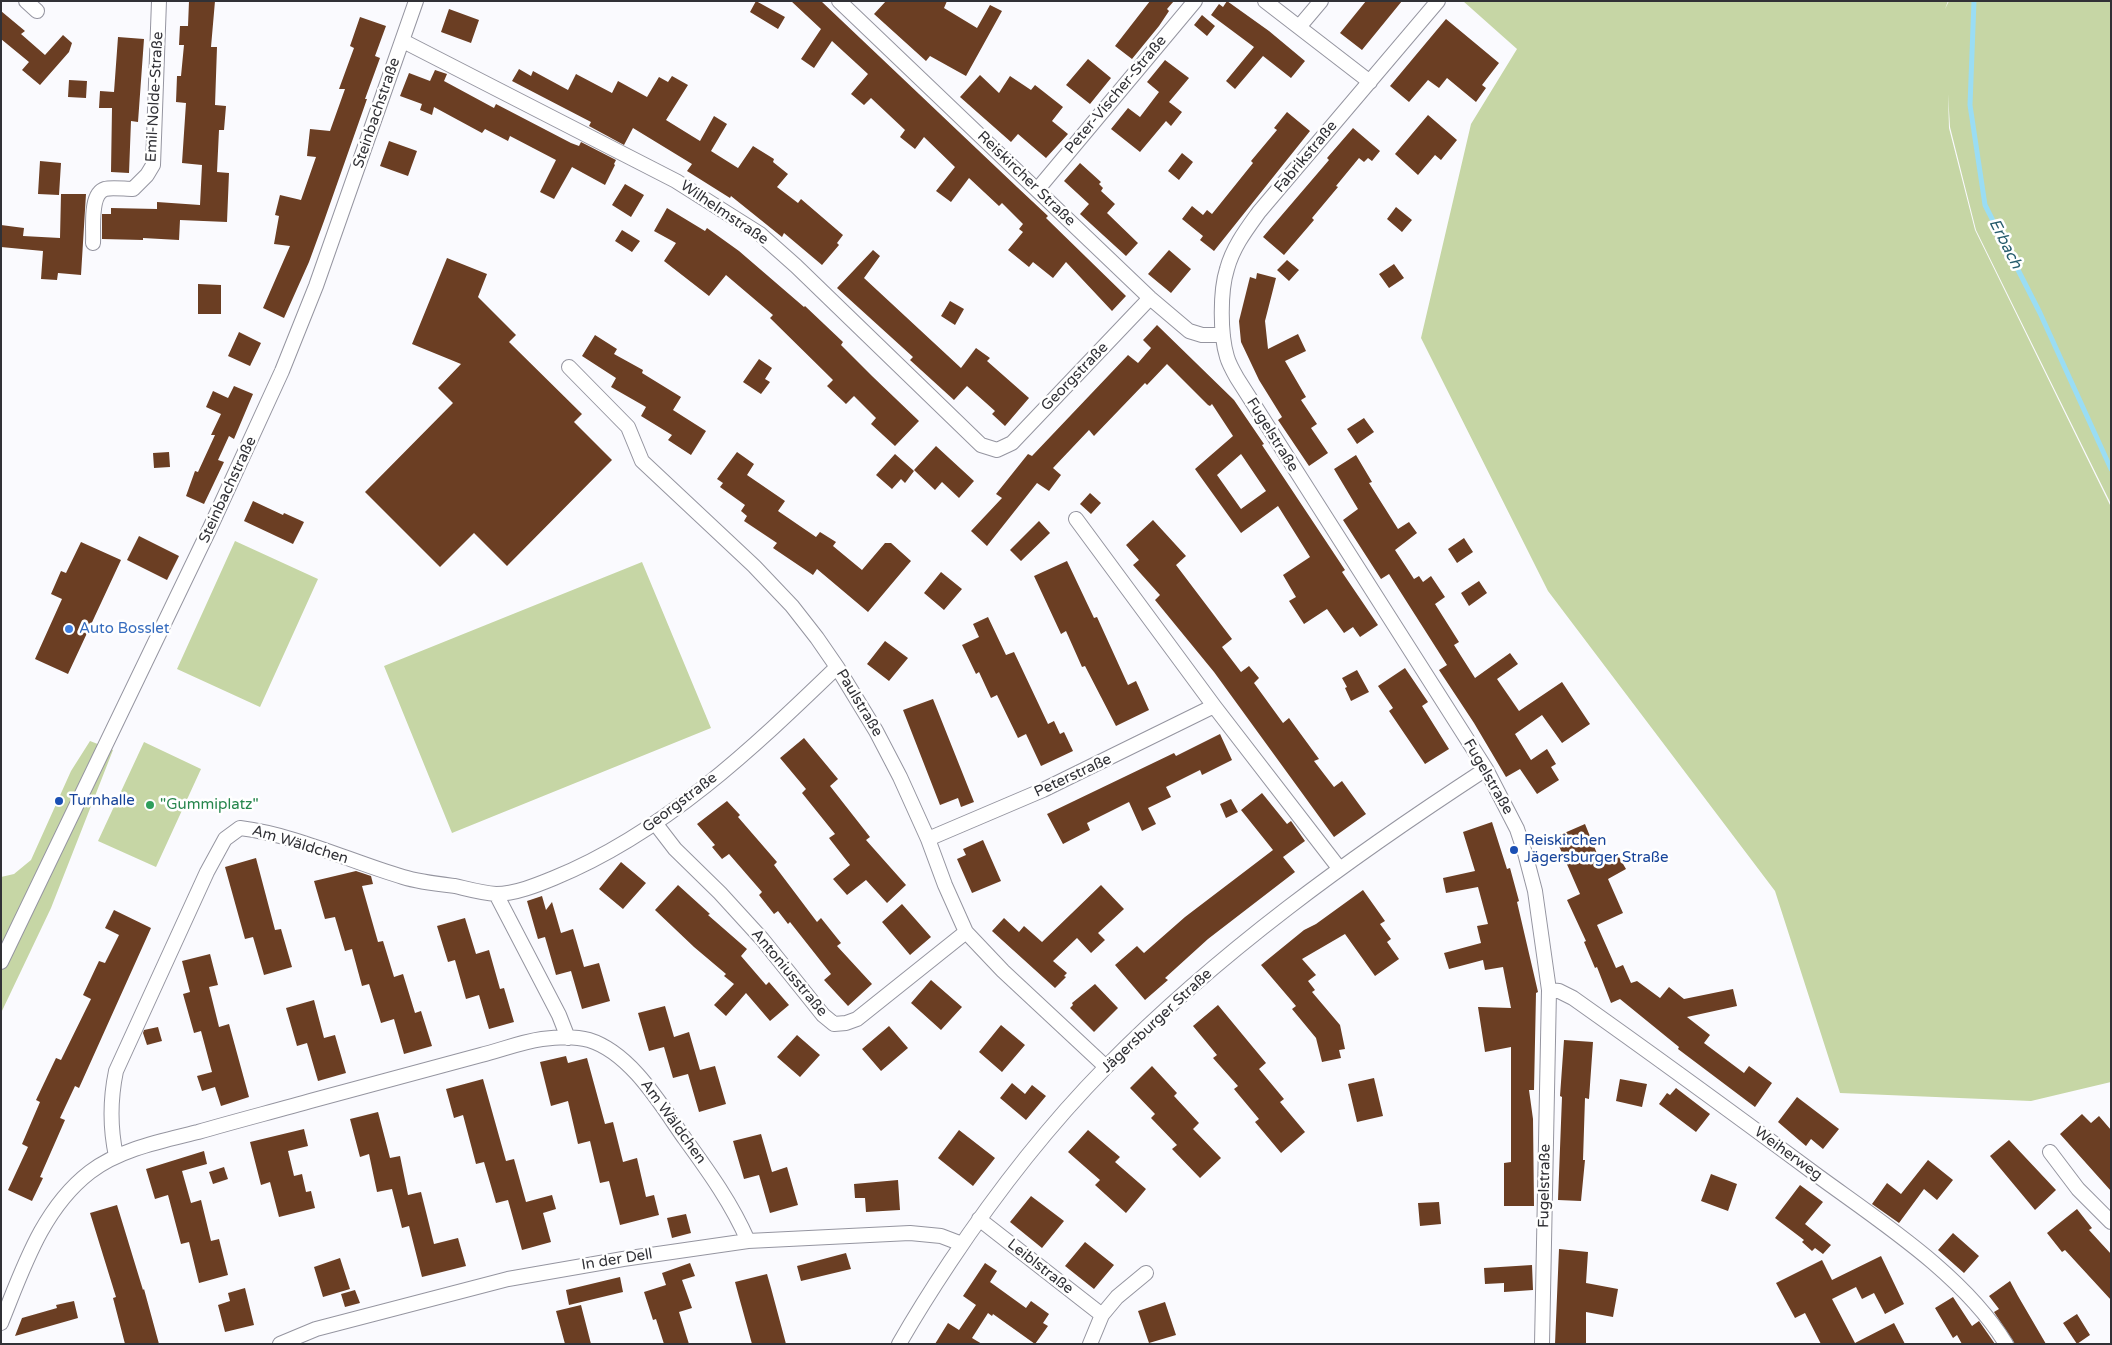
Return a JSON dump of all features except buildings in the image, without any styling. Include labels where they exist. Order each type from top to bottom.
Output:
[{"type":"street","points":[[26,1],[37,11]]},
{"type":"street","name":"Emil-Nolde-Straße","points":[[93,243],[94,201],[99,193],[106,189],[133,189],[147,176],[153,165],[159,1]]},
{"type":"street","name":"Steinbachstraße","points":[[1,962],[214,519],[282,371],[316,286],[416,1]]},
{"type":"street","name":"Reiskircher Straße","points":[[839,1],[1150,298],[1189,331],[1202,335],[1223,335]]},
{"type":"street","name":"Peter-Vischer-Straße","points":[[1037,190],[1195,1]]},
{"type":"street","points":[[1265,1],[1370,82]]},
{"type":"street","points":[[1299,27],[1321,1]]},
{"type":"street","name":"Fabrikstraße","points":[[1223,335],[1223,296],[1226,270],[1240,239],[1259,212],[1438,1]]},
{"type":"street","name":"Wilhelmstraße","points":[[403,42],[676,181],[760,234],[796,266],[981,445],[997,450]]},
{"type":"street","name":"Georgstraße","points":[[997,450],[1012,443],[1150,298]]},
{"type":"street","name":"Fugelstraße","points":[[1223,335],[1227,357],[1236,378],[1486,769],[1517,829],[1525,853],[1535,891],[1549,990],[1542,1344]]},
{"type":"street","name":"Paulstraße","points":[[569,367],[628,427],[642,461],[754,566],[812,633],[837,666],[876,731],[900,777],[966,932],[1003,971],[1106,1068]]},
{"type":"street","points":[[1076,519],[1214,706],[1339,868]]},
{"type":"street","name":"Georgstraße","points":[[496,894],[540,883],[619,847],[715,778],[769,732],[837,666]]},
{"type":"street","name":"Peterstraße","points":[[928,839],[1043,790],[1214,706]]},
{"type":"street","name":"Jägersburger Straße","points":[[899,1344],[913,1318],[979,1218],[1040,1142],[1106,1068],[1206,975],[1283,910],[1339,868],[1486,769]]},
{"type":"street","name":"Antoniusstraße","points":[[654,823],[675,849],[720,893],[762,939],[823,1015],[834,1024],[846,1023],[858,1018],[966,932]]},
{"type":"street","name":"Am Wäldchen","points":[[116,1156],[113,1138],[111,1095],[116,1071],[207,872],[225,839],[240,828],[295,842],[404,878],[496,894]]},
{"type":"street","points":[[496,894],[559,1015],[568,1038]]},
{"type":"street","name":"Weiherweg","points":[[1549,990],[1559,991],[1573,998],[1887,1227],[1974,1300],[2006,1344]]},
{"type":"street","name":"Am Wäldchen","points":[[1,1323],[38,1235],[55,1208],[74,1186],[92,1171],[116,1156],[411,1072],[542,1039],[568,1038],[589,1040],[607,1049],[634,1070],[720,1187],[748,1241]]},
{"type":"street","points":[[2050,1152],[2078,1189],[2111,1222]]},
{"type":"street","name":"Leiblstraße","points":[[979,1218],[1102,1315]]},
{"type":"street","name":"In der Dell","points":[[280,1344],[316,1329],[526,1274],[748,1241],[910,1233],[941,1236],[962,1244]]},
{"type":"street","points":[[1090,1344],[1102,1315],[1117,1297],[1146,1273]]},
{"type":"green space","points":[[1463,1],[1948,1],[1945,9],[1949,1],[2111,1],[2111,504],[1976,230],[1950,127],[1948,94],[1949,128],[1975,230],[2111,507],[2111,1082],[2031,1101],[1840,1093],[1775,891],[1548,591],[1421,338],[1471,124],[1517,49]]},
{"type":"green space","points":[[235,541],[318,579],[260,707],[177,669]]},
{"type":"green space","points":[[642,562],[711,728],[452,833],[384,666]]},
{"type":"green space","points":[[90,741],[113,750],[51,908],[1,1013],[1,877],[14,874],[31,860],[71,771]]},
{"type":"green space","name":"\"Gummiplatz\"","points":[[144,742],[201,769],[156,867],[98,841]]},
{"type":"waterway","name":"Erbach","points":[[1974,1],[1970,105],[1985,205],[2040,313],[2111,469]]},
{"type":"place","name":"Auto Bosslet","points":[[69,629]]},
{"type":"place","name":"Turnhalle","points":[[59,801]]},
{"type":"place","name":"\"Gummiplatz\"","points":[[150,805]]},
{"type":"place","name":"Reiskirchen Jägersburger Straße","points":[[1514,850]]}]
